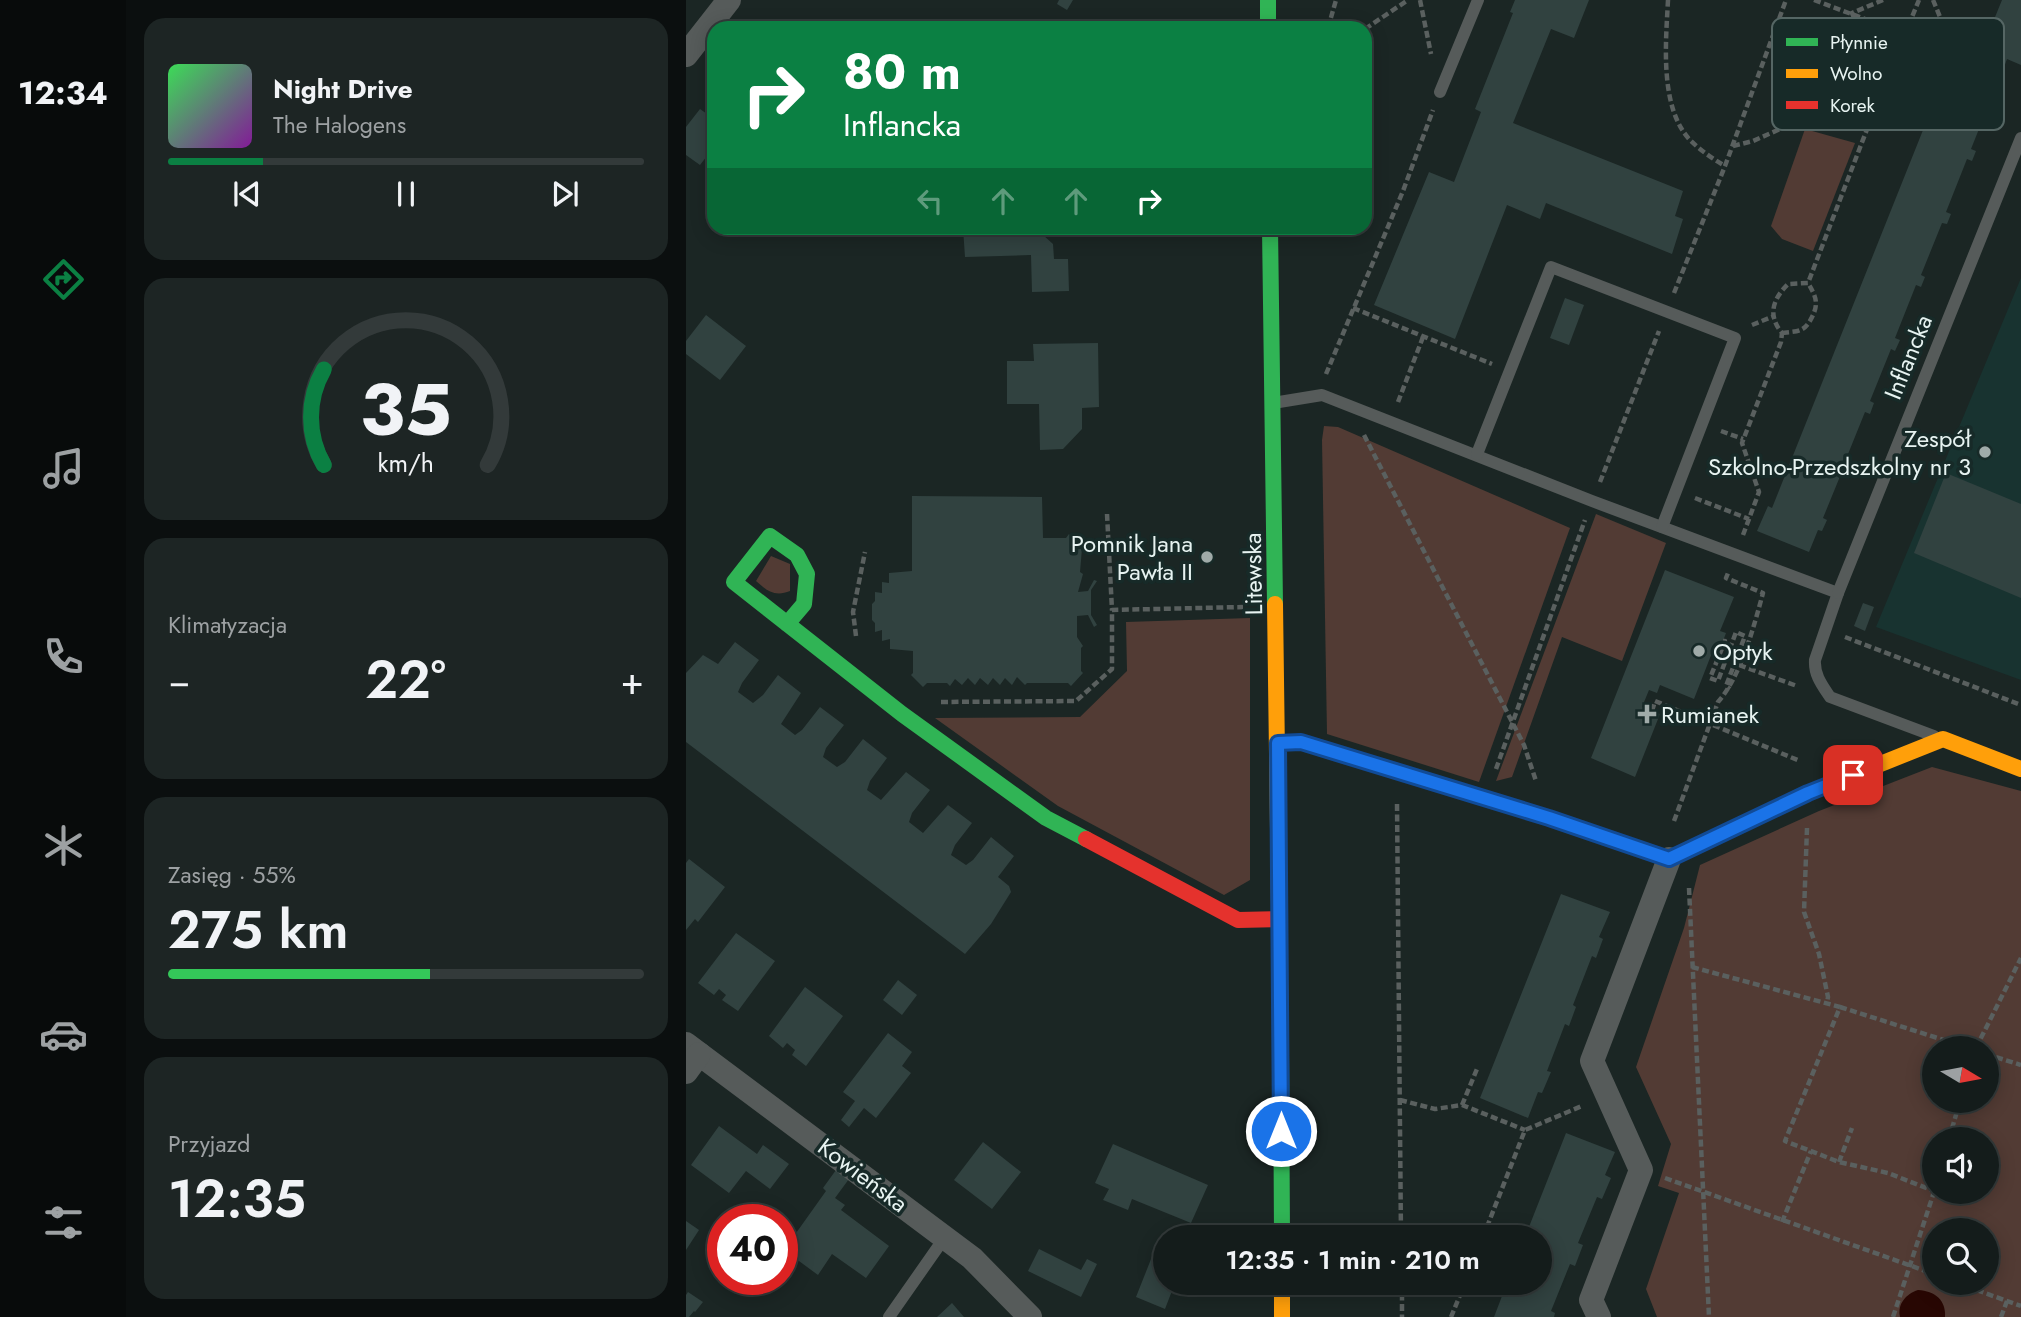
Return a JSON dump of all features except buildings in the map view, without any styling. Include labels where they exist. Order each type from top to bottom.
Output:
[{"type":"street","points":[[713,21],[729,0]]},
{"type":"street","points":[[1268,0],[1269,21]]},
{"type":"street","points":[[686,55],[707,28]]},
{"type":"street","name":"Litewska","points":[[1270,235],[1282,1225]]},
{"type":"street","points":[[787,624],[804,604],[807,574],[797,555],[770,536],[734,582],[787,624],[902,714],[1046,818],[1238,920],[1280,919]]},
{"type":"street","points":[[1278,743],[1301,742],[1674,856],[1808,793],[1942,739],[2021,769]]},
{"type":"street","points":[[1599,1317],[1591,1300],[1641,1170],[1592,1061],[1674,856]]},
{"type":"street","name":"Kowieńska","points":[[690,1057],[945,1237],[972,1258],[1030,1317]]},
{"type":"street","points":[[1282,1295],[1282,1317]]},
{"type":"lane","points":[[1440,92],[1478,0]]},
{"type":"lane","name":"Inflancka","points":[[1830,697],[1814,670],[1824,630],[2021,138]]},
{"type":"lane","points":[[1477,454],[1551,267],[1735,338],[1662,527]]},
{"type":"lane","points":[[1273,403],[1322,395],[1592,501],[1838,593]]},
{"type":"lane","points":[[1830,697],[1942,739]]},
{"type":"lane","points":[[889,1317],[945,1237]]},
{"type":"path","points":[[1330,21],[1336,0]]},
{"type":"path","points":[[1372,24],[1408,0]]},
{"type":"path","points":[[1322,395],[1324,377],[1403,191],[1440,92],[1420,0]]},
{"type":"path","points":[[1668,0],[1665,69],[1675,113],[1689,139],[1725,166]]},
{"type":"path","points":[[1779,18],[1786,0]]},
{"type":"path","points":[[1814,0],[1865,18]]},
{"type":"path","points":[[1852,13],[1883,0]]},
{"type":"path","points":[[1912,18],[1919,0]]},
{"type":"path","points":[[1933,0],[1940,18]]},
{"type":"path","points":[[1852,13],[1854,18]]},
{"type":"path","points":[[1486,799],[1592,501],[1725,166],[1772,38]]},
{"type":"path","points":[[1732,146],[1779,130]]},
{"type":"path","points":[[1808,283],[1867,130]]},
{"type":"path","points":[[1709,1317],[1689,872],[1674,856],[1671,830],[1718,702],[1730,689],[1753,629],[1763,593],[1726,578],[1759,492],[1742,443],[1781,342],[1782,333],[1774,324],[1773,307],[1778,294],[1788,284],[1808,283]]},
{"type":"path","points":[[1782,333],[1799,331],[1808,326],[1817,306],[1816,296],[1808,283]]},
{"type":"path","points":[[1353,308],[1510,371]]},
{"type":"path","points":[[1390,420],[1423,337]]},
{"type":"path","points":[[1373,433],[1360,428],[1524,745],[1549,818]]},
{"type":"path","points":[[1676,491],[1749,519]]},
{"type":"path","points":[[931,702],[1076,701],[1112,668],[1107,514]]},
{"type":"path","points":[[864,552],[853,612],[856,635],[865,644]]},
{"type":"path","points":[[1112,610],[1254,606]]},
{"type":"path","points":[[1824,630],[2021,705]]},
{"type":"path","points":[[1723,641],[1710,678],[1718,681],[1736,632],[1745,636],[1726,686],[1730,689]]},
{"type":"path","points":[[1739,665],[1830,697]]},
{"type":"path","points":[[1651,711],[1656,701],[1807,764],[1804,912],[1819,954],[1827,1003]]},
{"type":"path","points":[[1397,771],[1401,1225]]},
{"type":"path","points":[[1982,1036],[2021,958]]},
{"type":"path","points":[[1692,967],[1827,1003],[1931,1036]]},
{"type":"path","points":[[1840,1007],[1785,1142],[1839,1162],[1888,1173],[1922,1186]]},
{"type":"path","points":[[1999,1058],[2021,1065]]},
{"type":"path","points":[[1462,1105],[1477,1069]]},
{"type":"path","points":[[1400,1100],[1435,1109],[1462,1105],[1525,1130],[1607,1095]]},
{"type":"path","points":[[1839,1162],[1852,1128]]},
{"type":"path","points":[[1488,1225],[1525,1130]]},
{"type":"path","points":[[1782,1222],[1811,1151]]},
{"type":"path","points":[[1641,1170],[1922,1270]]},
{"type":"path","points":[[1893,1317],[1930,1204]]},
{"type":"path","points":[[1402,1295],[1402,1317]]},
{"type":"path","points":[[1451,1317],[1460,1295]]},
{"type":"path","points":[[1990,1295],[2021,1306]]},
{"type":"path","points":[[2001,1317],[2007,1301]]},
{"type":"shaded area","points":[[1805,130],[1855,143],[1813,251],[1782,239],[1771,226]]},
{"type":"shaded area","name":"Zespół Szkolno-Przedszkolny nr 3","points":[[2021,278],[2021,680],[1876,627]]},
{"type":"shaded area","points":[[1324,426],[1338,427],[1570,528],[1479,782],[1327,734],[1322,440]]},
{"type":"shaded area","points":[[1596,514],[1666,543],[1622,661],[1562,637],[1512,777],[1496,781]]},
{"type":"shaded area","points":[[771,556],[790,564],[790,591],[772,592],[756,581]]},
{"type":"shaded area","points":[[1250,618],[1250,880],[1224,895],[1058,806],[935,718],[1080,717],[1127,671],[1126,622]]},
{"type":"shaded area","points":[[1932,767],[2021,791],[2021,1317],[1657,1317],[1646,1289],[1679,1193],[1658,1186],[1671,1144],[1636,1067],[1684,928],[1700,865],[1819,811]]},
{"type":"shaded area","points":[[1918,1290],[1922,1291],[1922,1295],[1938,1297],[1944,1306],[1945,1317],[1900,1317],[1903,1300]]},
{"type":"traffic: fast","points":[[1268,0],[1268,21]]},
{"type":"traffic: fast","points":[[1270,235],[1275,604]]},
{"type":"traffic: fast","points":[[787,624],[804,604],[807,574],[797,555],[770,536],[734,582],[902,714],[1046,818],[1086,839]]},
{"type":"traffic: fast","points":[[1278,743],[1301,742],[1549,818],[1643,850]]},
{"type":"traffic: fast","points":[[1281,1054],[1282,1225]]},
{"type":"traffic: slow","points":[[1275,604],[1281,1054]]},
{"type":"traffic: slow","points":[[1643,850],[1669,859],[1808,793],[1943,739],[2021,769]]},
{"type":"traffic: slow","points":[[1282,1295],[1282,1317]]},
{"type":"traffic: jam","points":[[1086,839],[1238,920],[1280,919]]},
{"type":"place","name":"Zespół Szkolno-Przedszkolny nr 3","points":[[1985,452]]},
{"type":"place","name":"Pomnik Jana Pawła II","points":[[1207,557]]},
{"type":"place","name":"Optyk","points":[[1699,651]]},
{"type":"place","name":"Rumianek","points":[[1647,714]]},
{"type":"route","points":[[1281,1131],[1278,743],[1301,742],[1549,818],[1669,859],[1808,793],[1853,775]]}]
